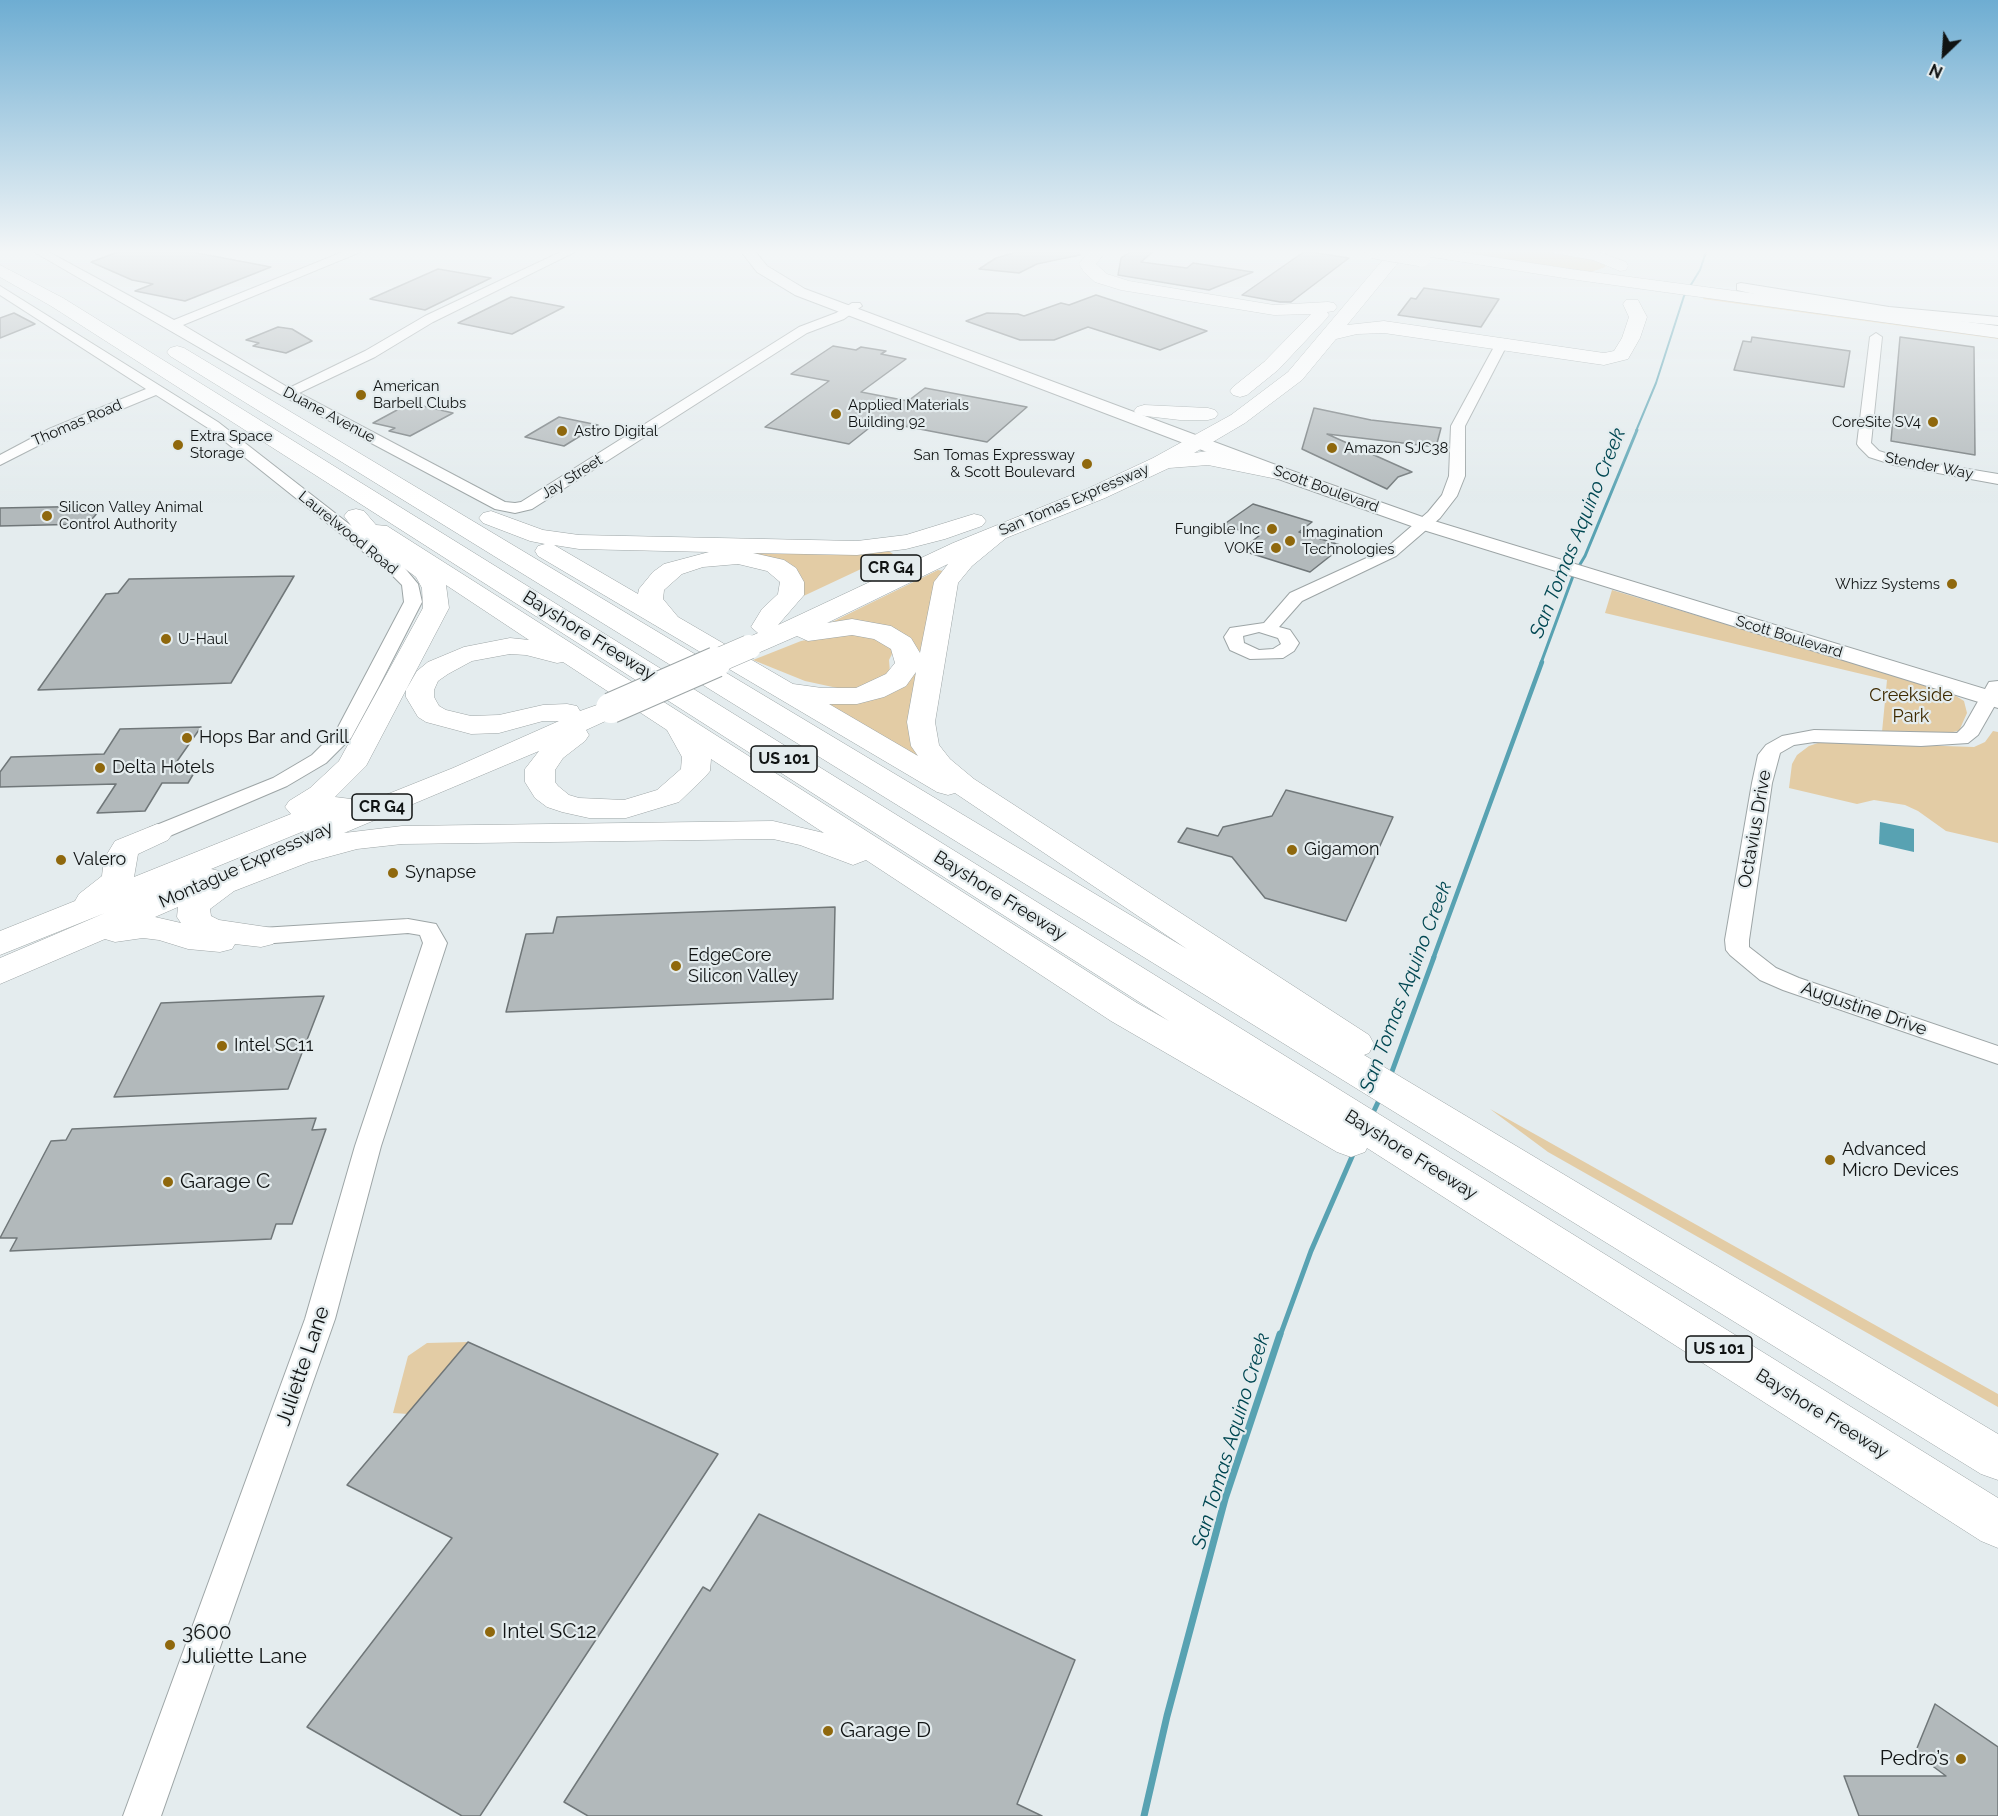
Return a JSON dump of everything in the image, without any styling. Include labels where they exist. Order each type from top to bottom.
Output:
[{"type":"highway","name":"Bayshore Freeway","points":[[107,334],[1316,1109],[1381,1159],[1440,1173],[1998,1525]]},
{"type":"highway","name":"San Tomas Expressway","points":[[685,668],[999,532],[1097,493],[1161,463],[1192,435],[1208,414],[1272,366],[1302,334]]},
{"type":"highway","points":[[1330,335],[1334,334]]},
{"type":"highway","points":[[1428,334],[1594,358],[1613,358],[1621,355],[1632,334]]},
{"type":"highway","points":[[1871,334],[1876,337],[1889,334]]},
{"type":"highway","points":[[1929,334],[1998,341]]},
{"type":"highway","points":[[1944,334],[1998,341]]},
{"type":"highway","name":"San Tomas Expressway","points":[[754,638],[1019,509],[1143,452],[1192,435],[1253,409],[1295,376],[1330,335]]},
{"type":"highway","name":"Bayshore Freeway","points":[[165,345],[1354,1055],[1416,1093],[1595,1213],[1998,1459]]},
{"type":"highway","points":[[1253,409],[1254,419],[1244,434],[1244,438],[1286,470]]},
{"type":"highway","points":[[1144,411],[1208,414]]},
{"type":"highway","points":[[242,419],[242,429],[249,435],[356,516],[1124,1012]]},
{"type":"highway","points":[[314,434],[342,437],[496,512],[538,536],[569,541],[857,548],[906,543],[1001,511],[1019,509]]},
{"type":"highway","points":[[1161,463],[1208,458],[1286,470]]},
{"type":"highway","points":[[496,512],[774,686],[1095,872]]},
{"type":"highway","points":[[254,839],[321,794],[351,766],[436,609],[435,588],[425,572],[363,526],[356,516]]},
{"type":"highway","points":[[999,532],[963,561],[946,582],[921,722],[925,746],[940,765],[963,785],[1095,872],[1354,1055]]},
{"type":"highway","points":[[668,621],[654,607],[650,599],[651,589],[662,576],[673,569],[700,560],[738,557],[776,565],[787,573],[792,582],[791,595],[771,614],[754,638]]},
{"type":"highway","points":[[754,638],[792,637],[841,627],[866,628],[894,637],[908,654],[909,664],[896,680],[866,694],[822,696],[774,686]]},
{"type":"highway","points":[[587,667],[545,651],[510,646],[494,647],[464,655],[445,664],[428,677],[420,690],[420,697],[428,711],[455,722],[471,725],[499,724],[543,714],[592,709],[584,729],[545,760],[539,776],[546,792],[558,801],[589,809],[640,806],[668,795],[688,780],[695,771],[697,757],[678,724]]},
{"type":"highway","name":"Montague Expressway","points":[[0,972],[71,929],[192,865],[592,709],[685,668]]},
{"type":"highway","name":"Montague Expressway","points":[[0,944],[71,929],[173,897],[302,840],[463,774],[592,709]]},
{"type":"highway","points":[[173,897],[217,887],[298,855],[337,844],[378,837],[773,830],[809,838],[854,856],[1087,995],[1316,1109]]},
{"type":"highway","points":[[157,832],[141,849],[140,857],[143,861],[154,866],[192,865]]},
{"type":"highway","points":[[71,929],[118,880],[120,859],[126,848],[157,832]]},
{"type":"highway","points":[[217,887],[200,898],[193,909],[194,917],[199,924],[213,930],[261,936]]},
{"type":"highway","points":[[71,929],[142,927],[164,929],[188,938],[219,941],[261,936]]},
{"type":"main road","name":"Scott Boulevard","points":[[920,334],[1286,470],[1429,520],[1996,693]]},
{"type":"main road","name":"Scott Boulevard","points":[[924,334],[1144,411],[1192,435]]},
{"type":"street","name":"Laurelwood Road","points":[[69,334],[213,425],[397,570],[410,584],[413,602],[344,734],[319,759],[280,782],[157,832]]},
{"type":"street","name":"Duane Avenue","points":[[188,334],[496,512]]},
{"type":"street","points":[[288,393],[370,354],[404,334]]},
{"type":"street","name":"Jay Street","points":[[496,512],[526,506],[797,334]]},
{"type":"street","name":"Stender Way","points":[[1876,337],[1864,444],[1874,454],[1899,462],[1998,479]]},
{"type":"street","points":[[1269,628],[1296,597],[1390,553],[1429,520],[1449,496],[1457,476],[1458,426],[1464,410],[1501,345]]},
{"type":"street","name":"Thomas Road","points":[[0,461],[54,432],[157,389]]},
{"type":"street","name":"Octavius Drive","points":[[1738,950],[1738,929],[1758,807],[1768,754],[1773,749],[1789,740],[1822,736],[1921,740],[1961,739],[1968,735],[1996,693]]},
{"type":"street","name":"Juliette Lane","points":[[142,1816],[321,1319],[368,1146],[435,943],[428,929],[408,926],[261,936]]},
{"type":"street","name":"Augustine Drive","points":[[1738,950],[1760,970],[1791,984],[1998,1055]]},
{"type":"green space","points":[[1959,334],[1998,334],[1998,339]]},
{"type":"green space","points":[[887,550],[893,554],[795,600],[799,594],[755,555],[756,551]]},
{"type":"green space","points":[[938,570],[948,572],[929,649],[917,652],[832,622]]},
{"type":"green space","name":"Creekside Park","points":[[1612,590],[1948,691],[1964,701],[1967,713],[1959,731],[1940,734],[1882,732],[1887,680],[1605,613]]},
{"type":"green space","points":[[867,634],[889,644],[893,652],[889,660],[890,673],[856,688],[842,689],[805,681],[753,660],[801,641],[834,635]]},
{"type":"green space","points":[[913,673],[920,674],[922,765],[817,703]]},
{"type":"green space","points":[[1993,731],[1998,732],[1998,843],[1946,831],[1918,811],[1905,805],[1874,800],[1857,804],[1789,788],[1792,764],[1797,755],[1809,746],[1821,742],[1974,747],[1985,742]]},
{"type":"green space","points":[[1490,1109],[1998,1394],[1998,1407],[1548,1152]]},
{"type":"green space","points":[[468,1342],[408,1414],[393,1413],[408,1356],[427,1343]]},
{"type":"water","points":[[1880,822],[1914,829],[1914,852],[1879,844]]},
{"type":"building","points":[[0,334],[11,334],[0,338]]},
{"type":"building","points":[[261,334],[300,334],[312,341],[286,353],[253,346],[259,343],[246,340]]},
{"type":"building","points":[[1002,334],[1070,334],[1054,340],[1020,340]]},
{"type":"building","points":[[1109,334],[1200,334],[1160,350]]},
{"type":"building","points":[[1752,337],[1850,351],[1844,387],[1734,370],[1743,341],[1751,342]]},
{"type":"building","points":[[1900,337],[1974,347],[1975,455],[1891,441]]},
{"type":"building","points":[[833,346],[856,350],[861,347],[886,351],[881,354],[906,359],[861,392],[908,401],[925,388],[1027,407],[987,442],[878,421],[849,444],[765,427],[829,381],[791,374]]},
{"type":"building","points":[[410,403],[453,413],[410,436],[389,431],[395,428],[373,423]]},
{"type":"building","name":"Amazon SJC38","points":[[1314,408],[1371,420],[1441,428],[1436,447],[1327,434],[1412,472],[1398,477],[1387,489],[1302,449]]},
{"type":"building","name":"Astro Digital","points":[[559,417],[598,425],[564,446],[525,437]]},
{"type":"building","name":"Imagination Technologies","points":[[1253,504],[1312,522],[1299,532],[1343,546],[1310,572],[1240,550],[1259,536],[1223,525]]},
{"type":"building","name":"Silicon Valley Animal Control Authority","points":[[103,506],[88,524],[0,526],[0,508]]},
{"type":"building","name":"U-Haul","points":[[294,576],[231,683],[38,690],[106,594],[118,593],[129,579]]},
{"type":"building","name":"Delta Hotels","points":[[201,727],[173,767],[198,766],[188,783],[162,783],[145,811],[97,813],[116,784],[0,787],[0,772],[11,757],[104,754],[120,729]]},
{"type":"building","name":"Gigamon","points":[[1286,790],[1393,817],[1346,921],[1265,898],[1232,857],[1178,842],[1187,828],[1218,836],[1223,827],[1272,816]]},
{"type":"building","name":"EdgeCore Silicon Valley","points":[[835,907],[833,999],[506,1012],[526,934],[553,933],[557,917]]},
{"type":"building","name":"Intel SC11","points":[[324,996],[288,1089],[114,1097],[161,1003]]},
{"type":"building","name":"Garage C","points":[[316,1118],[312,1130],[326,1129],[292,1224],[276,1224],[271,1239],[10,1251],[17,1238],[0,1238],[51,1141],[66,1140],[72,1129]]},
{"type":"building","name":"Intel SC12","points":[[468,1342],[718,1454],[480,1816],[462,1816],[307,1727],[452,1538],[347,1485]]},
{"type":"building","name":"Garage D","points":[[759,1514],[1075,1660],[1017,1804],[1042,1816],[588,1816],[564,1802],[703,1587],[710,1591]]},
{"type":"building","name":"Pedro’s","points":[[1935,1704],[1998,1747],[1998,1816],[1859,1816],[1844,1776],[1946,1776],[1915,1753]]},
{"type":"waterway","name":"San Tomas Aquino Creek","points":[[1636,431],[1656,383],[1672,334]]},
{"type":"waterway","name":"San Tomas Aquino Creek","points":[[1541,663],[1573,576],[1585,556],[1637,430]]},
{"type":"waterway","name":"San Tomas Aquino Creek","points":[[1433,959],[1542,662]]},
{"type":"waterway","name":"San Tomas Aquino Creek","points":[[1390,1077],[1434,957]]},
{"type":"waterway","name":"San Tomas Aquino Creek","points":[[1372,1115],[1380,1098]]},
{"type":"waterway","name":"San Tomas Aquino Creek","points":[[1280,1336],[1311,1251],[1354,1152]]},
{"type":"waterway","name":"San Tomas Aquino Creek","points":[[1144,1816],[1167,1716],[1225,1499],[1280,1334]]},
{"type":"place","name":"American Barbell Clubs","points":[[361,395]]},
{"type":"place","name":"Applied Materials Building 92","points":[[836,414]]},
{"type":"place","name":"CoreSite SV4","points":[[1933,422]]},
{"type":"place","name":"Astro Digital","points":[[562,431]]},
{"type":"place","name":"Extra Space Storage","points":[[178,445]]},
{"type":"place","name":"Amazon SJC38","points":[[1332,448]]},
{"type":"place","name":"San Tomas Expressway & Scott Boulevard","points":[[1087,464]]},
{"type":"place","name":"Silicon Valley Animal Control Authority","points":[[47,516]]},
{"type":"place","name":"Fungible Inc","points":[[1272,529]]},
{"type":"place","name":"Imagination Technologies","points":[[1290,541]]},
{"type":"place","name":"VOKE","points":[[1276,548]]},
{"type":"place","name":"Whizz Systems","points":[[1952,584]]},
{"type":"place","name":"U-Haul","points":[[166,639]]},
{"type":"place","name":"Hops Bar and Grill","points":[[187,738]]},
{"type":"place","name":"Delta Hotels","points":[[100,768]]},
{"type":"place","name":"Gigamon","points":[[1292,850]]},
{"type":"place","name":"Valero","points":[[61,860]]},
{"type":"place","name":"Synapse","points":[[393,873]]},
{"type":"place","name":"EdgeCore Silicon Valley","points":[[676,966]]},
{"type":"place","name":"Intel SC11","points":[[222,1046]]},
{"type":"place","name":"Advanced Micro Devices","points":[[1830,1160]]},
{"type":"place","name":"Garage C","points":[[168,1182]]},
{"type":"place","name":"Intel SC12","points":[[490,1632]]},
{"type":"place","name":"3600 Juliette Lane","points":[[170,1645]]},
{"type":"place","name":"Garage D","points":[[828,1731]]},
{"type":"place","name":"Pedro’s","points":[[1961,1759]]}]
